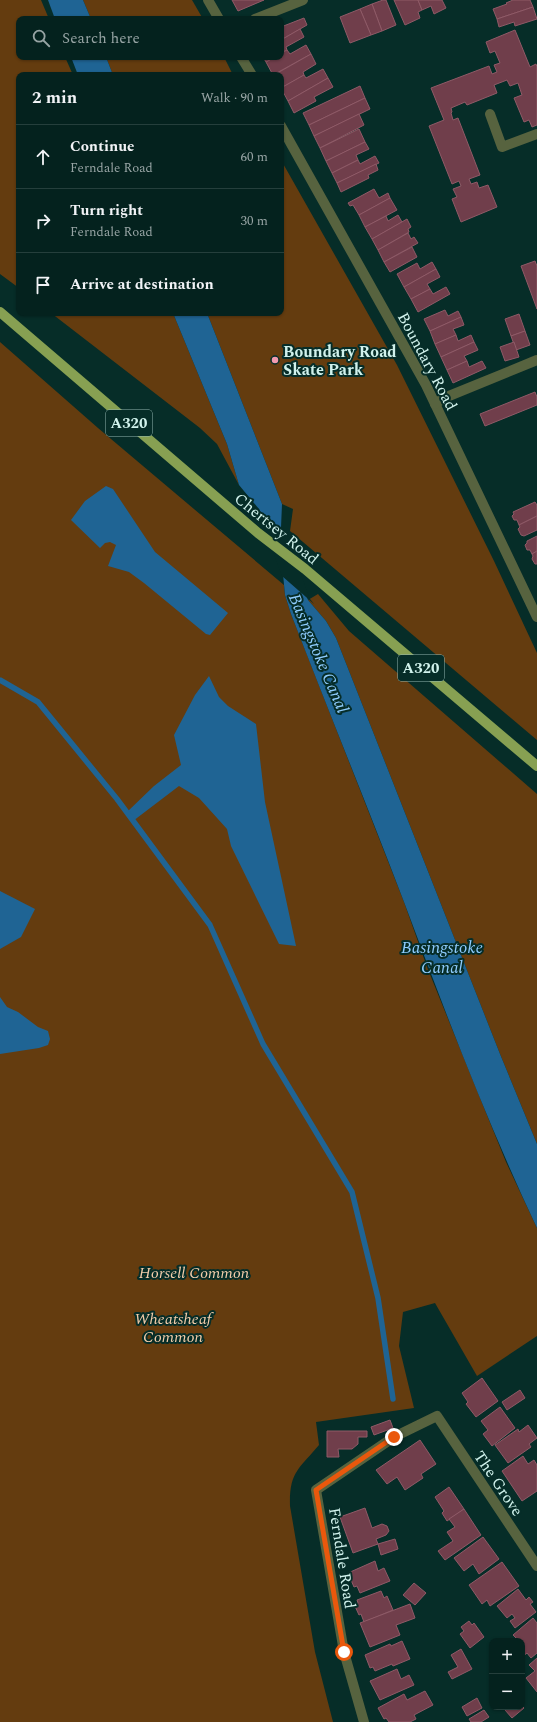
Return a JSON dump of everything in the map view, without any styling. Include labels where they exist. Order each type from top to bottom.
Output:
[{"type":"main road","name":"Chertsey Road","points":[[0,312],[258,533],[305,570],[537,766]]},
{"type":"street","points":[[208,0],[217,16]]},
{"type":"street","points":[[263,16],[303,0]]},
{"type":"street","points":[[243,60],[250,72]]},
{"type":"street","points":[[490,114],[502,147],[537,134]]},
{"type":"street","name":"Boundary Road","points":[[284,131],[426,385],[537,617]]},
{"type":"street","points":[[435,404],[444,398],[537,360]]},
{"type":"street","name":"The Grove","points":[[437,1416],[537,1566]]},
{"type":"street","name":"Ferndale Road","points":[[364,1722],[344,1652],[316,1490],[394,1437],[437,1416]]},
{"type":"green space","points":[[0,0],[41,0],[48,16],[16,16],[16,60],[66,60],[72,72],[16,72],[16,286],[0,274]]},
{"type":"green space","points":[[83,0],[192,0],[201,16],[90,16]]},
{"type":"green space","points":[[107,60],[226,60],[232,72],[112,72]]},
{"type":"green space","points":[[284,165],[397,365],[494,561],[537,653],[537,740],[290,531],[293,509],[282,504],[208,316],[284,316]]},
{"type":"green space","points":[[55,316],[174,316],[227,444],[239,485],[217,444],[200,428]]},
{"type":"green space","points":[[0,342],[98,428],[284,585],[285,595],[291,614],[404,902],[427,967],[506,1162],[537,1228],[537,1336],[477,1376],[435,1303],[403,1312],[399,1346],[414,1408],[316,1422],[319,1445],[293,1478],[290,1506],[315,1652],[333,1722],[0,1722]]},
{"type":"green space","points":[[318,594],[349,631],[537,794],[537,1144],[336,638],[326,621],[308,600]]},
{"type":"water","points":[[48,0],[83,0],[90,16],[54,16]]},
{"type":"water","points":[[72,60],[107,60],[112,72],[77,72]]},
{"type":"water","name":"Basingstoke Canal","points":[[174,316],[208,316],[282,504],[281,528],[308,600],[326,621],[336,638],[537,1144],[537,1228],[501,1148],[467,1066],[291,614],[285,595],[283,574],[259,509],[239,485],[227,444]]},
{"type":"water","points":[[106,486],[113,489],[155,552],[228,613],[210,635],[206,634],[129,572],[108,566],[116,545],[110,542],[105,543],[100,548],[71,520],[85,501]]},
{"type":"water","points":[[209,676],[219,697],[228,706],[256,724],[265,802],[296,946],[279,944],[231,846],[227,829],[199,798],[179,786],[133,821],[127,812],[154,786],[181,765],[174,735],[195,695]]},
{"type":"water","points":[[0,891],[35,909],[21,937],[0,949]]},
{"type":"water","points":[[0,997],[7,1007],[18,1012],[38,1027],[48,1031],[50,1039],[48,1045],[39,1048],[0,1054]]},
{"type":"pier","points":[[254,506],[285,532],[310,599],[314,604],[282,576],[257,510]]},
{"type":"building","points":[[232,0],[264,0],[238,11]]},
{"type":"building","points":[[386,0],[396,25],[382,31],[372,4]]},
{"type":"building","points":[[394,0],[418,0],[422,10],[418,12],[420,18],[405,25]]},
{"type":"building","points":[[418,0],[442,0],[446,8],[434,14],[431,6],[422,10]]},
{"type":"building","points":[[513,0],[530,0],[533,7],[497,19],[493,9]]},
{"type":"building","points":[[372,4],[382,31],[371,35],[360,9]]},
{"type":"building","points":[[533,7],[537,19],[515,26],[514,22],[499,27],[497,19]]},
{"type":"building","points":[[360,9],[371,35],[350,43],[340,17]]},
{"type":"building","points":[[304,18],[307,25],[284,38],[284,26]]},
{"type":"building","points":[[300,29],[304,37],[286,47],[287,50],[284,52],[284,38]]},
{"type":"building","points":[[515,30],[530,67],[536,64],[537,67],[537,125],[532,127],[529,120],[524,122],[514,98],[522,95],[518,83],[510,86],[507,80],[494,85],[497,93],[467,105],[465,102],[451,108],[453,120],[458,118],[480,175],[469,179],[471,184],[477,182],[479,188],[488,185],[497,207],[461,222],[452,199],[457,197],[453,189],[461,186],[459,181],[452,184],[429,126],[444,120],[431,88],[489,66],[492,74],[497,72],[494,65],[500,63],[495,51],[490,53],[486,42]]},
{"type":"building","points":[[306,45],[311,54],[278,72],[271,72],[266,62],[270,60],[284,60],[284,52],[287,50],[290,54]]},
{"type":"building","points":[[311,54],[316,64],[303,72],[304,75],[284,86],[284,72],[279,72]]},
{"type":"building","points":[[323,69],[328,78],[288,101],[284,94],[284,86],[304,75],[306,78]]},
{"type":"building","points":[[328,78],[333,87],[314,97],[316,101],[294,113],[288,101]]},
{"type":"building","points":[[360,86],[365,98],[309,125],[303,113]]},
{"type":"building","points":[[365,98],[370,109],[314,136],[309,125]]},
{"type":"building","points":[[359,114],[364,125],[320,148],[314,136]]},
{"type":"building","points":[[359,129],[365,142],[326,161],[320,148]]},
{"type":"building","points":[[365,142],[369,149],[356,155],[358,160],[332,173],[326,161]]},
{"type":"building","points":[[375,156],[379,163],[337,183],[332,173],[358,160],[360,164]]},
{"type":"building","points":[[376,164],[378,170],[368,175],[369,178],[341,192],[337,183]]},
{"type":"building","points":[[374,189],[379,198],[388,193],[390,198],[359,215],[353,205],[350,206],[348,203]]},
{"type":"building","points":[[390,198],[397,210],[365,227],[359,215]]},
{"type":"building","points":[[398,215],[402,222],[372,239],[365,227],[386,216],[388,221]]},
{"type":"building","points":[[407,219],[411,227],[408,229],[409,232],[378,250],[372,239]]},
{"type":"building","points":[[408,233],[411,239],[414,237],[418,243],[384,262],[378,250]]},
{"type":"building","points":[[412,247],[417,257],[390,272],[384,262]]},
{"type":"building","points":[[535,261],[537,266],[537,309],[521,266]]},
{"type":"building","points":[[432,262],[436,269],[404,287],[397,274],[417,263],[420,269]]},
{"type":"building","points":[[436,269],[440,277],[427,284],[430,289],[411,299],[404,287]]},
{"type":"building","points":[[446,287],[450,294],[418,312],[411,299],[430,289],[433,294]]},
{"type":"building","points":[[445,310],[448,316],[458,311],[461,317],[430,331],[424,319]]},
{"type":"building","points":[[519,314],[525,331],[511,336],[505,319]]},
{"type":"building","points":[[461,317],[464,325],[453,329],[456,335],[435,344],[430,331]]},
{"type":"building","points":[[525,331],[530,345],[516,350],[511,336]]},
{"type":"building","points":[[456,335],[458,341],[471,335],[474,342],[441,357],[435,344]]},
{"type":"building","points":[[474,342],[478,350],[464,356],[467,361],[447,370],[441,357]]},
{"type":"building","points":[[514,342],[519,357],[505,361],[500,347]]},
{"type":"building","points":[[467,361],[469,367],[482,361],[486,368],[453,383],[447,370]]},
{"type":"building","points":[[535,392],[537,397],[537,405],[485,426],[480,414]]},
{"type":"building","points":[[535,502],[537,505],[537,516],[519,525],[517,520],[514,520],[512,516],[514,514],[513,512]]},
{"type":"building","points":[[537,516],[537,530],[524,536],[521,535],[518,529],[520,527],[519,525]]},
{"type":"building","points":[[537,536],[537,551],[532,554],[530,550],[527,550],[525,545],[527,541]]},
{"type":"building","points":[[537,551],[537,564],[535,564],[532,559],[532,554]]},
{"type":"building","points":[[482,1378],[498,1401],[476,1417],[466,1404],[468,1402],[462,1393]]},
{"type":"building","points":[[520,1390],[525,1398],[507,1410],[502,1402]]},
{"type":"building","points":[[500,1407],[515,1428],[492,1446],[483,1434],[488,1430],[481,1421]]},
{"type":"building","points":[[390,1420],[393,1428],[374,1435],[371,1427]]},
{"type":"building","points":[[528,1425],[537,1438],[529,1444],[531,1447],[508,1463],[495,1445],[518,1429],[519,1432]]},
{"type":"building","points":[[327,1431],[367,1431],[367,1437],[358,1437],[358,1444],[352,1449],[338,1449],[339,1457],[327,1457]]},
{"type":"building","points":[[420,1440],[436,1464],[421,1474],[423,1478],[405,1490],[397,1477],[387,1484],[376,1470]]},
{"type":"building","points":[[523,1456],[528,1464],[534,1460],[537,1465],[537,1491],[522,1501],[502,1471]]},
{"type":"building","points":[[449,1487],[464,1509],[447,1521],[442,1513],[444,1511],[435,1497]]},
{"type":"building","points":[[365,1508],[372,1528],[382,1524],[387,1526],[389,1531],[386,1535],[376,1539],[378,1544],[353,1553],[340,1517]]},
{"type":"building","points":[[464,1509],[481,1535],[445,1560],[438,1551],[453,1541],[447,1532],[455,1527],[449,1519]]},
{"type":"building","points":[[483,1537],[499,1559],[479,1574],[473,1564],[464,1571],[454,1558]]},
{"type":"building","points":[[395,1539],[398,1549],[381,1555],[378,1544]]},
{"type":"building","points":[[375,1561],[378,1571],[384,1568],[390,1581],[360,1593],[357,1586],[354,1587],[348,1573]]},
{"type":"building","points":[[502,1562],[519,1586],[490,1606],[487,1600],[482,1604],[469,1585]]},
{"type":"building","points":[[414,1583],[426,1593],[415,1605],[403,1595]]},
{"type":"building","points":[[518,1589],[526,1600],[529,1597],[533,1602],[530,1604],[536,1612],[515,1628],[510,1621],[515,1618],[512,1614],[507,1618],[497,1606]]},
{"type":"building","points":[[381,1591],[384,1598],[387,1596],[393,1610],[364,1622],[361,1614],[359,1615],[354,1604],[358,1603],[357,1600]]},
{"type":"building","points":[[410,1604],[415,1618],[396,1625],[400,1635],[370,1647],[360,1623]]},
{"type":"building","points":[[533,1618],[537,1623],[537,1653],[531,1658],[527,1653],[525,1655],[525,1638],[516,1638],[513,1635]]},
{"type":"building","points":[[469,1621],[472,1625],[474,1623],[484,1637],[470,1648],[460,1634],[464,1631],[461,1627]]},
{"type":"building","points":[[402,1641],[410,1659],[375,1671],[373,1667],[370,1668],[365,1655],[390,1644],[391,1646]]},
{"type":"building","points":[[461,1649],[472,1669],[452,1679],[448,1672],[458,1667],[451,1655]]},
{"type":"building","points":[[537,1658],[537,1692],[526,1678],[535,1671],[529,1665]]},
{"type":"building","points":[[397,1669],[401,1679],[409,1675],[414,1685],[380,1700],[370,1681]]},
{"type":"building","points":[[425,1691],[433,1705],[414,1715],[416,1719],[410,1722],[389,1722],[386,1718],[384,1719],[378,1708],[404,1694],[407,1700]]},
{"type":"building","points":[[477,1698],[482,1708],[467,1716],[462,1707]]},
{"type":"building","points":[[484,1710],[489,1717],[481,1722],[471,1722],[469,1719]]},
{"type":"building","points":[[505,1710],[522,1710],[512,1718]]},
{"type":"waterway","points":[[0,680],[38,702],[117,799],[210,925],[263,1044],[352,1192],[378,1298],[393,1399]]},
{"type":"place","name":"Boundary Road Skate Park","points":[[275,360]]},
{"type":"route","points":[[344,1652],[316,1490],[394,1437]]},
{"type":"park label","name":"Horsell Common","points":[[194,1272]]},
{"type":"park label","name":"Wheatsheaf Common","points":[[173,1327]]}]
